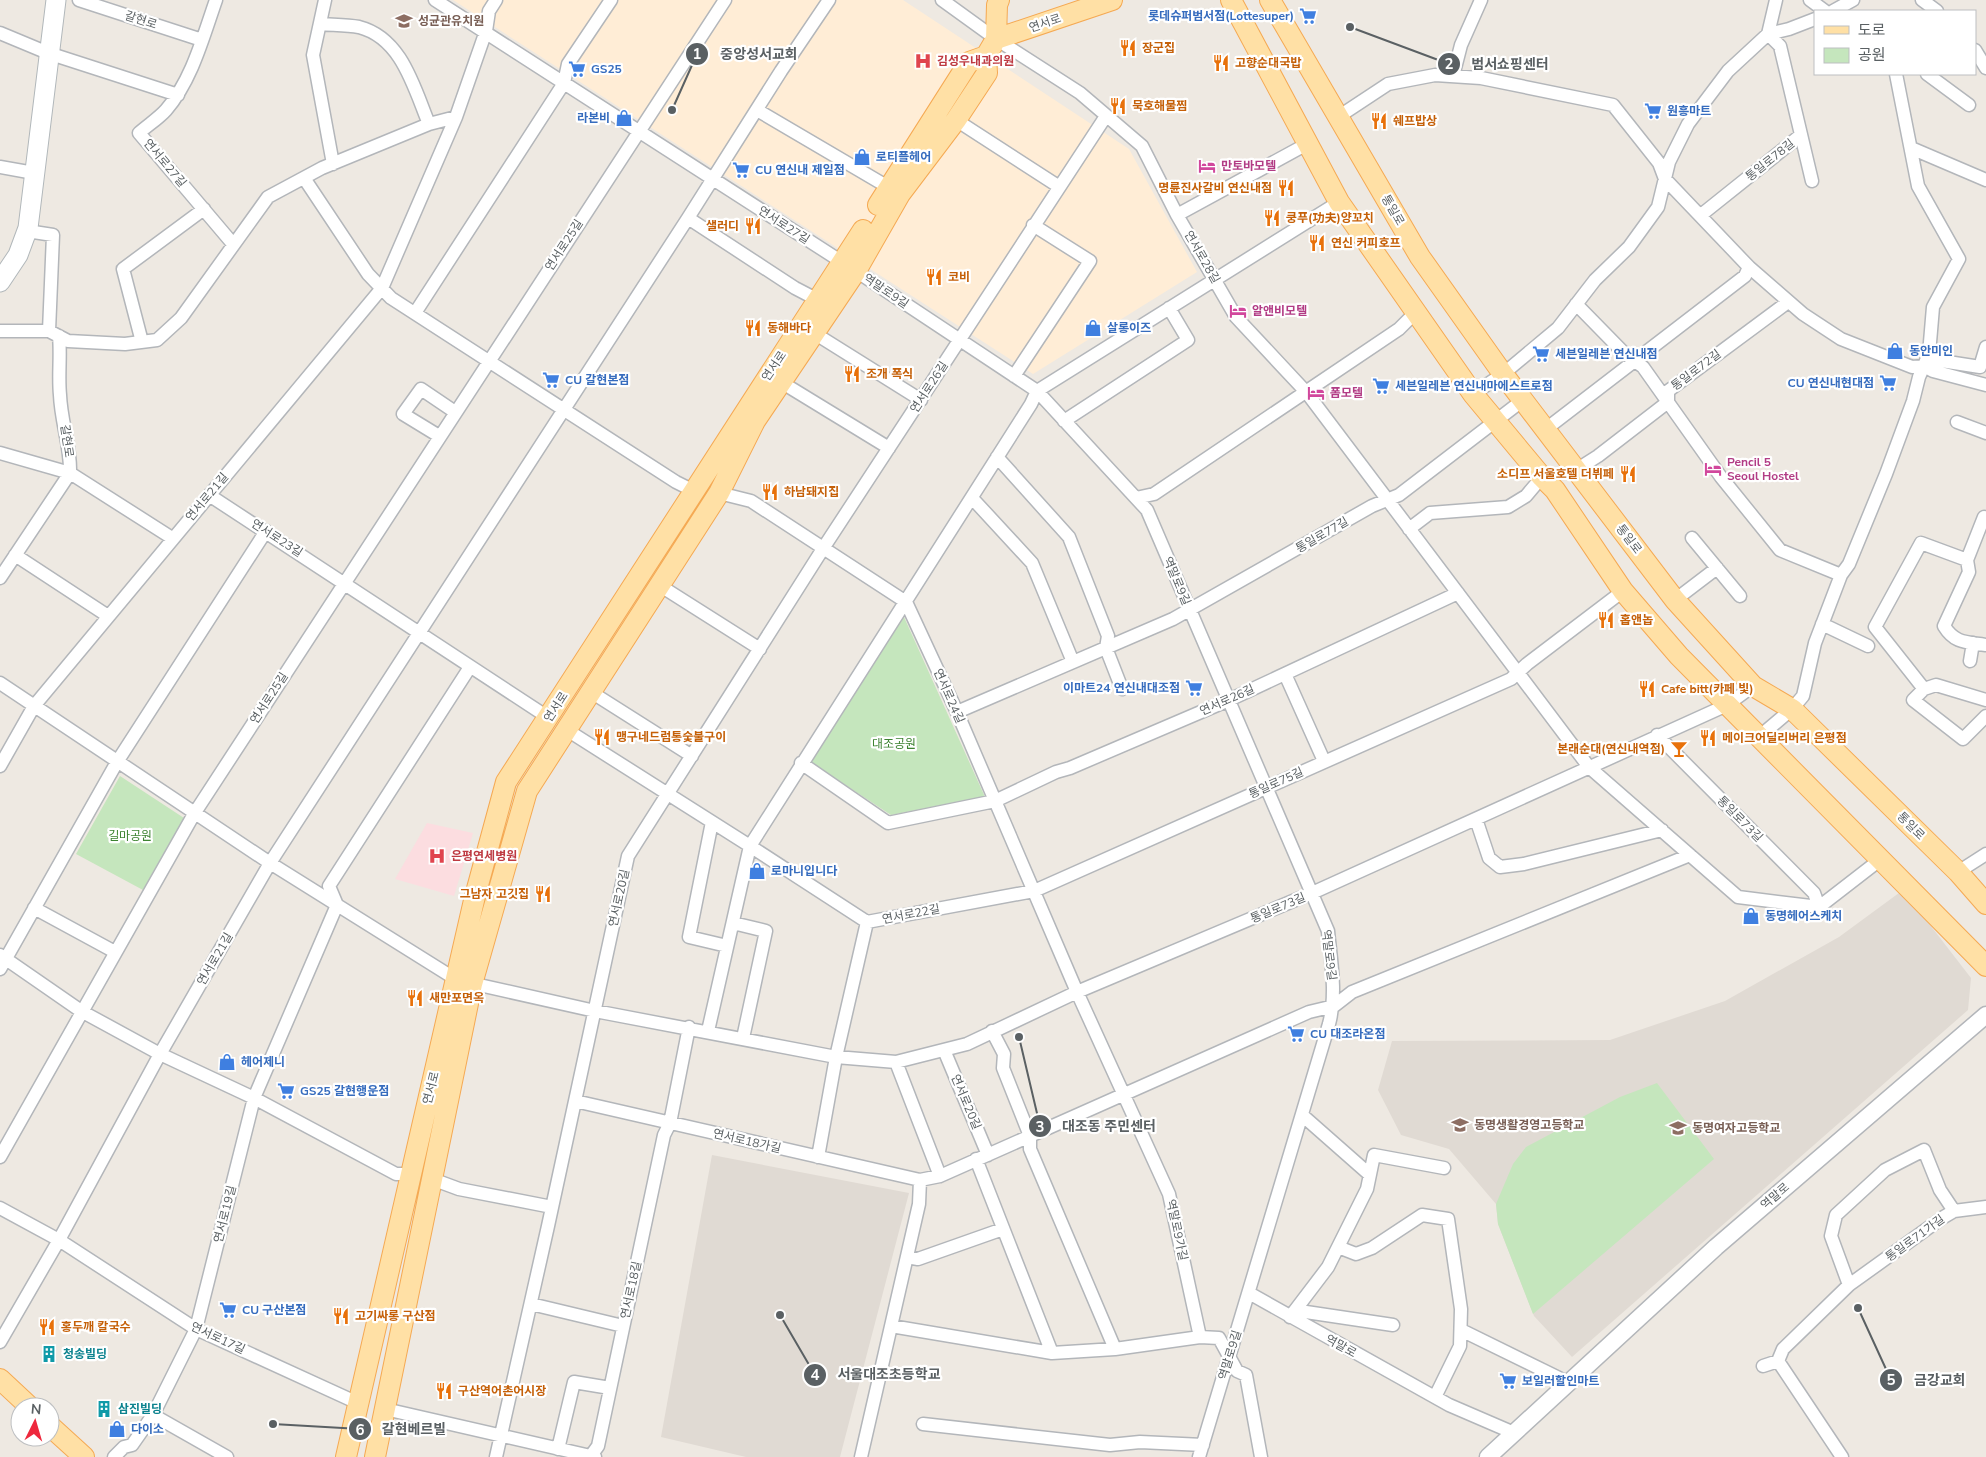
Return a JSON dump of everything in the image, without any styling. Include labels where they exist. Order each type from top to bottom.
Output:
[{"type":"main road","points":[[0,282],[18,255],[27,231],[56,0]]},
{"type":"main road","points":[[991,47],[999,0]]},
{"type":"main road","points":[[1048,22],[1066,0]]},
{"type":"main road","name":"연서로","points":[[346,1457],[360,1404],[410,1174],[464,982],[526,791],[719,493],[755,421],[814,333],[850,267],[888,187],[969,62],[991,47],[1048,22],[1112,0]]},
{"type":"main road","points":[[1231,0],[1339,202],[1417,311],[1473,394],[1555,490],[1623,591],[1679,656],[1986,966]]},
{"type":"main road","name":"통일로","points":[[1270,0],[1420,257],[1503,374],[1675,600],[1753,686],[1792,709],[1958,872],[1986,904]]},
{"type":"main road","name":"연서로","points":[[375,1457],[432,1179],[464,982],[475,896],[506,782],[818,300],[850,267],[900,194],[956,120],[986,74],[991,47]]},
{"type":"main road","points":[[0,1379],[19,1397]]},
{"type":"main road","points":[[60,1436],[82,1457]]},
{"type":"street","name":"갈현로","points":[[79,0],[202,40]]},
{"type":"street","name":"연서로27길","points":[[216,0],[202,40],[178,94],[165,111],[139,132],[233,244]]},
{"type":"street","points":[[325,0],[313,55],[333,164]]},
{"type":"street","name":"연서로27길","points":[[435,0],[486,31],[850,267]]},
{"type":"street","points":[[382,288],[456,117],[486,31],[489,11],[496,0]]},
{"type":"street","points":[[415,313],[564,83],[568,64],[611,0]]},
{"type":"street","points":[[640,131],[725,0]]},
{"type":"street","points":[[418,633],[829,0]]},
{"type":"street","name":"연서로28길","points":[[942,0],[991,47],[1080,93],[1142,146],[1178,215],[1236,317],[1306,393],[1388,501]]},
{"type":"street","points":[[1453,76],[1461,45],[1481,0]]},
{"type":"street","points":[[1768,34],[1776,0]]},
{"type":"street","points":[[1810,0],[1824,10]]},
{"type":"street","points":[[1840,10],[1854,0]]},
{"type":"street","points":[[1922,0],[1936,10]]},
{"type":"street","points":[[1473,394],[1503,374],[1558,328],[1595,280],[1629,247],[1658,207],[1670,162],[1688,124],[1728,70],[1768,34],[1789,29],[1814,19]]},
{"type":"street","points":[[320,24],[359,27],[383,38],[402,60],[429,124]]},
{"type":"street","points":[[0,33],[48,53],[178,94]]},
{"type":"street","name":"통일로78길","points":[[1701,215],[1801,135],[1780,46],[1768,34]]},
{"type":"street","points":[[1976,52],[1986,68]]},
{"type":"street","points":[[1338,117],[1388,84],[1435,75],[1480,78],[1613,105],[1628,121],[1659,163],[1665,179],[1749,268],[1803,314],[1841,339],[1912,367],[1924,366],[1936,360],[1980,367],[1986,347]]},
{"type":"street","points":[[1760,736],[1792,709],[1803,696],[1815,643],[1822,624],[1841,575],[1849,564],[1914,401],[1929,354],[1933,307],[1959,260],[1918,186],[1896,75]]},
{"type":"street","points":[[1928,75],[1969,105]]},
{"type":"street","points":[[757,110],[888,187]]},
{"type":"street","name":"연서로26길","points":[[824,547],[921,400],[1032,225],[1106,116]]},
{"type":"street","points":[[0,331],[54,333],[68,340],[87,342],[125,344],[157,340],[181,318],[268,197],[333,164],[429,124],[456,117]]},
{"type":"street","points":[[956,120],[1058,186]]},
{"type":"street","name":"연서로25길","points":[[194,814],[489,359],[640,131]]},
{"type":"street","points":[[1801,135],[1812,181]]},
{"type":"street","points":[[1178,215],[1307,144]]},
{"type":"street","points":[[1911,148],[1986,180]]},
{"type":"street","points":[[0,167],[34,173]]},
{"type":"street","points":[[304,178],[368,274],[391,298],[489,359],[676,482],[694,491]]},
{"type":"street","points":[[708,1031],[750,846],[801,763],[972,498],[1031,404],[1037,391],[1339,202]]},
{"type":"street","points":[[142,342],[123,269],[204,209]]},
{"type":"street","points":[[688,218],[795,288],[818,300]]},
{"type":"street","points":[[1014,376],[1090,261],[1032,225]]},
{"type":"street","name":"갈현로","points":[[0,452],[70,473],[70,459],[60,395],[61,352],[54,333],[53,235],[27,231]]},
{"type":"street","name":"역말로9길","points":[[850,267],[1037,391],[1147,510],[1328,931],[1334,1006],[1201,1451],[1140,1442],[1110,1445],[923,1424]]},
{"type":"street","points":[[1546,429],[1745,276],[1749,268]]},
{"type":"street","name":"연서로21길","points":[[172,538],[382,288]]},
{"type":"street","name":"통일로72길","points":[[1788,302],[1668,391],[1668,402],[1721,476],[1780,550],[1841,575]]},
{"type":"street","points":[[1576,304],[1625,354],[1635,359],[1668,402],[1598,456],[1576,470]]},
{"type":"street","points":[[1064,421],[1188,340],[1169,308]]},
{"type":"street","points":[[1136,498],[1154,494],[1306,393],[1399,329],[1417,311]]},
{"type":"street","points":[[814,333],[921,400]]},
{"type":"street","points":[[1924,366],[1933,371],[1986,385]]},
{"type":"street","name":"연서로","points":[[781,382],[889,448]]},
{"type":"street","points":[[439,436],[403,414],[421,389],[455,412]]},
{"type":"street","name":"통일로77길","points":[[957,712],[1173,619],[1372,506],[1399,495],[1523,400]]},
{"type":"street","points":[[1957,422],[1986,433]]},
{"type":"street","points":[[997,457],[1069,536],[1108,636],[1106,648],[1122,689]]},
{"type":"street","points":[[0,578],[70,473],[172,538],[34,706],[0,766]]},
{"type":"street","points":[[1409,529],[1430,513],[1508,507],[1526,496],[1542,477]]},
{"type":"street","points":[[719,493],[751,501],[906,602]]},
{"type":"street","name":"연서로23길","points":[[209,494],[549,718]]},
{"type":"street","points":[[972,498],[1032,562],[1073,662]]},
{"type":"street","points":[[1388,501],[1589,767],[1738,897],[1819,907],[1881,859]]},
{"type":"street","points":[[1986,518],[1984,518],[1968,560],[1969,572],[1944,626],[1951,636],[1986,645]]},
{"type":"street","points":[[266,531],[117,762],[2,961],[81,1011],[160,1054],[254,1098],[396,1174],[410,1174]]},
{"type":"street","points":[[1692,538],[1740,596]]},
{"type":"street","points":[[1924,689],[1875,627],[1921,543],[1968,560]]},
{"type":"street","points":[[668,795],[824,547]]},
{"type":"street","points":[[15,555],[108,616]]},
{"type":"street","points":[[1675,600],[1716,568]]},
{"type":"street","points":[[659,585],[760,649]]},
{"type":"street","name":"통일로75길","points":[[1034,890],[1511,680],[1623,591]]},
{"type":"street","name":"연서로26길","points":[[995,801],[1056,772],[1070,768],[1229,700],[1458,594]]},
{"type":"street","name":"연서로24길","points":[[906,602],[957,712],[1077,992]]},
{"type":"street","points":[[1822,624],[1868,646]]},
{"type":"street","name":"연서로21길","points":[[160,1054],[270,864],[418,633]]},
{"type":"street","points":[[1970,661],[1973,643]]},
{"type":"street","points":[[254,1098],[337,905],[329,886],[470,667]]},
{"type":"street","points":[[1285,674],[1324,762]]},
{"type":"street","points":[[0,683],[270,864],[464,982],[595,1010],[836,1057],[896,1062],[967,1044],[1077,992]]},
{"type":"street","points":[[1986,700],[1965,690],[1936,685],[1924,689],[1913,700],[1963,739],[1986,716]]},
{"type":"street","name":"통일로73길","points":[[1077,992],[1312,893],[1476,819],[1657,735],[1727,705],[1753,686]]},
{"type":"street","points":[[591,692],[692,756]]},
{"type":"street","name":"연서로22길","points":[[567,730],[867,922],[1034,890]]},
{"type":"street","name":"통일로73길","points":[[1657,735],[1814,893],[1819,907]]},
{"type":"street","points":[[801,763],[888,823],[995,801]]},
{"type":"street","name":"연서로20길","points":[[575,1101],[628,856],[668,795]]},
{"type":"street","points":[[0,1157],[194,814]]},
{"type":"street","points":[[1476,819],[1488,858],[1500,867],[1524,864],[1662,830]]},
{"type":"street","points":[[712,822],[689,936],[727,946]]},
{"type":"street","points":[[1958,872],[1986,854]]},
{"type":"street","name":"역말로9길","points":[[940,1176],[1124,1092],[1309,1012],[1334,1006],[1352,992],[1690,855]]},
{"type":"street","points":[[34,908],[115,952]]},
{"type":"street","points":[[818,1157],[836,1057],[867,922]]},
{"type":"street","points":[[733,923],[766,931],[743,1038]]},
{"type":"street","name":"역말로9가길","points":[[1077,992],[1169,1194],[1200,1337]]},
{"type":"street","name":"역말로","points":[[1488,1457],[1716,1247],[1986,1014]]},
{"type":"street","name":"연서로18길","points":[[385,1409],[592,1457],[598,1446],[664,1135],[670,1123],[689,1028]]},
{"type":"street","points":[[992,1031],[1004,1054],[1003,1068],[1030,1136],[1030,1149],[1115,1349]]},
{"type":"street","name":"연서로20길","points":[[944,1050],[982,1157]]},
{"type":"street","points":[[0,1342],[59,1240],[160,1054]]},
{"type":"street","points":[[896,1062],[940,1176]]},
{"type":"street","name":"연서로19길","points":[[114,1457],[124,1447],[132,1445],[153,1415],[196,1329],[254,1098]]},
{"type":"street","points":[[496,1457],[575,1101]]},
{"type":"street","name":"연서로18가길","points":[[575,1101],[920,1180],[940,1176]]},
{"type":"street","points":[[1302,1115],[1369,1174]]},
{"type":"street","points":[[1849,1285],[1831,1236],[1836,1215],[1885,1170],[1924,1150],[1940,1190],[1954,1211]]},
{"type":"street","points":[[1290,1317],[1328,1268],[1367,1189],[1374,1155],[1444,1168]]},
{"type":"street","points":[[982,1157],[1003,1228],[1052,1353]]},
{"type":"street","points":[[432,1179],[459,1189],[552,1207]]},
{"type":"street","points":[[861,1457],[919,1204],[920,1180]]},
{"type":"street","name":"통일로71가길","points":[[1778,1361],[1783,1349],[1849,1285],[1954,1211],[1986,1207]]},
{"type":"street","name":"연서로17길","points":[[0,1208],[59,1240],[196,1329],[360,1404]]},
{"type":"street","points":[[1338,1247],[1356,1254],[1372,1248],[1422,1215],[1448,1219],[1459,1286],[1460,1346],[1435,1397]]},
{"type":"street","points":[[907,1256],[918,1259],[1003,1228]]},
{"type":"street","name":"역말로","points":[[1249,1293],[1435,1397],[1514,1433]]},
{"type":"street","points":[[531,1304],[623,1326]]},
{"type":"street","points":[[1290,1317],[1306,1312],[1393,1325]]},
{"type":"street","points":[[891,1326],[1052,1353],[1115,1349],[1200,1337],[1219,1338],[1237,1371],[1246,1375],[1262,1457]]},
{"type":"street","points":[[1461,1330],[1569,1383]]},
{"type":"street","points":[[1763,1366],[1778,1361],[1842,1457]]},
{"type":"street","points":[[558,1449],[574,1382],[610,1388]]},
{"type":"street","points":[[153,1415],[226,1457]]},
{"type":"shaded area","points":[[453,0],[903,0],[1129,149],[1197,272],[1033,374]]},
{"type":"shaded area","name":"은평연세병원","points":[[427,823],[473,833],[454,896],[395,879]]},
{"type":"shaded area","name":"동명여자고등학교","points":[[1903,890],[1971,978],[1968,1010],[1572,1357],[1534,1316],[1498,1224],[1496,1204],[1449,1149],[1401,1135],[1378,1090],[1392,1041],[1610,1040],[1725,1001],[1839,937]]},
{"type":"shaded area","points":[[712,1155],[909,1193],[840,1457],[746,1457],[661,1437]]},
{"type":"green space","name":"대조공원","points":[[904,617],[985,797],[891,815],[809,761]]},
{"type":"green space","name":"길마공원","points":[[120,776],[184,818],[143,890],[76,854]]},
{"type":"green space","points":[[1657,1083],[1714,1159],[1533,1314],[1498,1224],[1496,1204],[1513,1164],[1526,1147],[1620,1097]]},
{"type":"place","name":"롯데슈퍼범서점(Lottesuper)","points":[[1308,16]]},
{"type":"place","name":"성균관유치원","points":[[404,21]]},
{"type":"place","name":"범서쇼핑센터","points":[[1350,27]]},
{"type":"place","name":"장군집","points":[[1128,48]]},
{"type":"place","name":"김성우내과의원","points":[[923,61]]},
{"type":"place","name":"고향순대국밥","points":[[1221,63]]},
{"type":"place","name":"GS25","points":[[577,69]]},
{"type":"place","name":"묵호해물찜","points":[[1118,106]]},
{"type":"place","name":"중앙성서교회","points":[[672,110]]},
{"type":"place","name":"원흥마트","points":[[1653,111]]},
{"type":"place","name":"라본비","points":[[624,118]]},
{"type":"place","name":"쉐프밥상","points":[[1379,121]]},
{"type":"place","name":"로티플헤어","points":[[862,157]]},
{"type":"place","name":"만토바모텔","points":[[1207,166]]},
{"type":"place","name":"CU 연신내 제일점","points":[[741,170]]},
{"type":"place","name":"명륜진사갈비 연신내점","points":[[1286,188]]},
{"type":"place","name":"쿵푸(功夫)양꼬치","points":[[1272,218]]},
{"type":"place","name":"샐러디","points":[[753,226]]},
{"type":"place","name":"연신 커피호프","points":[[1317,243]]},
{"type":"place","name":"코비","points":[[934,277]]},
{"type":"place","name":"알앤비모텔","points":[[1238,311]]},
{"type":"place","name":"동해바다","points":[[753,328]]},
{"type":"place","name":"살롱이즈","points":[[1093,328]]},
{"type":"place","name":"동안미인","points":[[1895,351]]},
{"type":"place","name":"세븐일레븐 연신내점","points":[[1541,354]]},
{"type":"place","name":"조개 폭식","points":[[852,374]]},
{"type":"place","name":"CU 갈현본점","points":[[551,380]]},
{"type":"place","name":"CU 연신내현대점","points":[[1888,383]]},
{"type":"place","name":"세븐일레븐 연신내마에스트로점","points":[[1381,386]]},
{"type":"place","name":"폼모텔","points":[[1316,393]]},
{"type":"place","name":"Pencil 5 Seoul Hostel","points":[[1713,469]]},
{"type":"place","name":"소디프 서울호텔 더뷔페","points":[[1628,474]]},
{"type":"place","name":"하남돼지집","points":[[770,492]]},
{"type":"place","name":"홉앤놉","points":[[1606,620]]},
{"type":"place","name":"이마트24 연신내대조점","points":[[1194,688]]},
{"type":"place","name":"Cafe bitt(카페 빛)","points":[[1647,689]]},
{"type":"place","name":"맹구네드럼통숯불구이","points":[[602,737]]},
{"type":"place","name":"메이크어딜리버리 은평점","points":[[1708,738]]},
{"type":"place","name":"본래순대(연신내역점)","points":[[1679,749]]},
{"type":"place","name":"은평연세병원","points":[[437,856]]},
{"type":"place","name":"로마니입니다","points":[[757,871]]},
{"type":"place","name":"그남자 고깃집","points":[[543,894]]},
{"type":"place","name":"동명헤어스케치","points":[[1751,916]]},
{"type":"place","name":"새만포면옥","points":[[415,998]]},
{"type":"place","name":"CU 대조라온점","points":[[1296,1034]]},
{"type":"place","name":"대조동 주민센터","points":[[1019,1037]]},
{"type":"place","name":"헤어제니","points":[[227,1062]]},
{"type":"place","name":"GS25 갈현행운점","points":[[286,1091]]},
{"type":"place","name":"동명생활경영고등학교","points":[[1460,1125]]},
{"type":"place","name":"동명여자고등학교","points":[[1678,1128]]},
{"type":"place","name":"금강교회","points":[[1858,1308]]},
{"type":"place","name":"CU 구산본점","points":[[228,1310]]},
{"type":"place","name":"서울대조초등학교","points":[[780,1315]]},
{"type":"place","name":"고기싸롱 구산점","points":[[341,1316]]},
{"type":"place","name":"홍두깨 칼국수","points":[[47,1327]]},
{"type":"place","name":"청송빌딩","points":[[49,1354]]},
{"type":"place","name":"보일러할인마트","points":[[1508,1381]]},
{"type":"place","name":"구산역어촌어시장","points":[[444,1391]]},
{"type":"place","name":"삼진빌딩","points":[[104,1409]]},
{"type":"place","name":"갈현베르빌","points":[[273,1424]]},
{"type":"place","name":"다이소","points":[[117,1429]]}]
